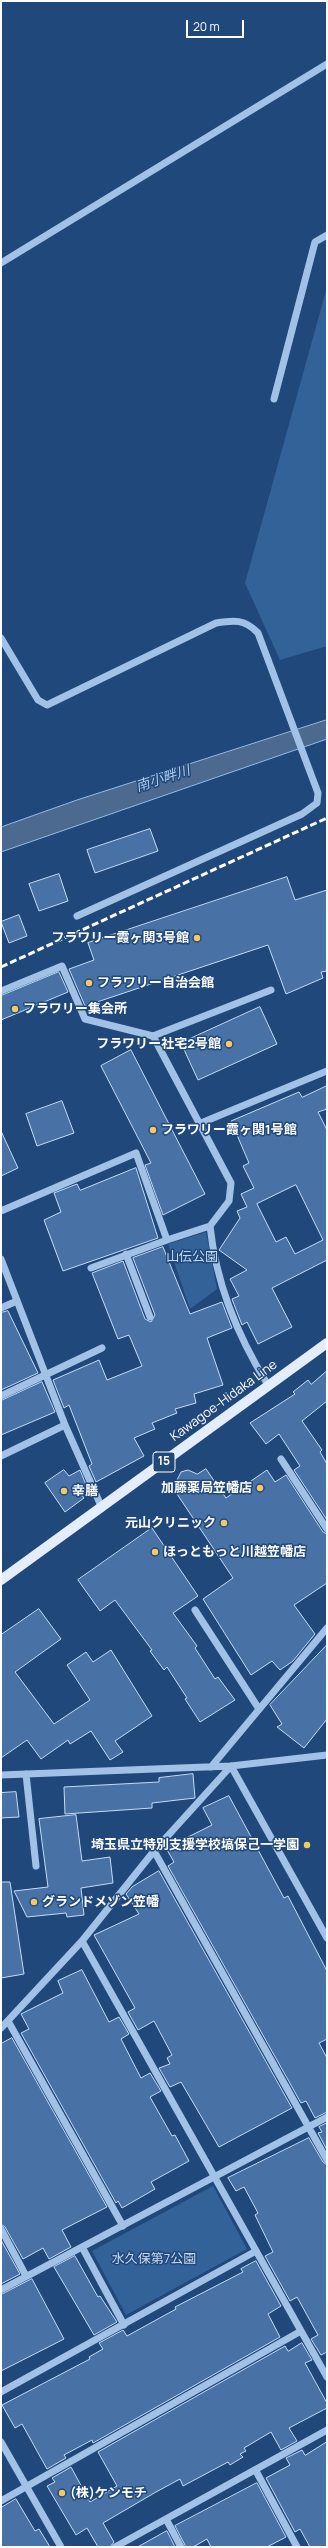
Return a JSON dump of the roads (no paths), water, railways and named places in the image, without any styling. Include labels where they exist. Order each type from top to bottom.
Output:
[{"type":"main road","name":"Kawagoe-Hidaka Line","points":[[1,1580],[102,1508],[327,1342]]},
{"type":"street","points":[[1,263],[327,64]]},
{"type":"street","points":[[274,399],[315,242],[327,235]]},
{"type":"street","points":[[1,638],[38,700],[47,705],[216,623],[237,619],[250,625],[258,633],[318,793],[317,803],[302,814],[76,916]]},
{"type":"street","points":[[1,991],[62,966],[85,1019],[153,1036],[271,990]]},
{"type":"street","points":[[90,1268],[126,1254],[210,1226],[229,1201],[231,1183],[201,1123],[153,1036]]},
{"type":"street","points":[[201,1123],[327,1071]]},
{"type":"street","points":[[1,1211],[136,1153],[167,1240]]},
{"type":"street","points":[[210,1226],[214,1259],[222,1288],[233,1318],[268,1385]]},
{"type":"street","points":[[126,1254],[150,1317]]},
{"type":"street","points":[[1,1259],[45,1376],[102,1508]]},
{"type":"street","points":[[1,1308],[18,1302]]},
{"type":"street","points":[[1,1396],[102,1348]]},
{"type":"street","points":[[1,1456],[65,1425]]},
{"type":"street","points":[[281,1459],[327,1529]]},
{"type":"street","points":[[195,1610],[259,1709]]},
{"type":"street","points":[[211,1767],[327,1628]]},
{"type":"street","points":[[1,1775],[231,1766],[327,1755]]},
{"type":"street","points":[[1,2028],[82,1940],[154,1851],[231,1766]]},
{"type":"street","points":[[231,1766],[327,1938]]},
{"type":"street","points":[[26,1774],[36,1866]]},
{"type":"street","points":[[154,1851],[327,2160]]},
{"type":"street","points":[[82,1940],[327,2377]]},
{"type":"street","points":[[8,2021],[123,2226]]},
{"type":"street","points":[[1,2290],[216,2178],[327,2117]]},
{"type":"street","points":[[1,2229],[26,2276]]},
{"type":"street","points":[[82,2247],[124,2326]]},
{"type":"street","points":[[1,2392],[124,2326],[256,2251]]},
{"type":"street","points":[[1,2502],[301,2331]]},
{"type":"street","points":[[115,2547],[256,2471],[327,2430]]},
{"type":"street","points":[[1,2442],[25,2488],[61,2547]]},
{"type":"street","points":[[256,2471],[297,2547]]},
{"type":"street","points":[[166,2519],[181,2547]]},
{"type":"water","name":"南小畔川","points":[[327,720],[327,739],[1,852],[1,827],[77,800]]},
{"type":"railway","points":[[1,967],[327,818]]},
{"type":"place","name":"フラワリー霞ヶ関3号館","points":[[197,938]]},
{"type":"place","name":"フラワリー自治会館","points":[[89,983]]},
{"type":"place","name":"フラワリー集会所","points":[[15,1009]]},
{"type":"place","name":"フラワリー社宅2号館","points":[[229,1044]]},
{"type":"place","name":"フラワリー霞ヶ関1号館","points":[[153,1130]]},
{"type":"place","name":"加藤薬局笠幡店","points":[[260,1488]]},
{"type":"place","name":"幸膳","points":[[64,1491]]},
{"type":"place","name":"元山クリニック","points":[[224,1523]]},
{"type":"place","name":"ほっともっと川越笠幡店","points":[[155,1552]]},
{"type":"place","name":"埼玉県立特別支援学校塙保己一学園","points":[[307,1845]]},
{"type":"place","name":"グランドメゾン笠幡","points":[[34,1902]]},
{"type":"place","name":"(株)ケンモチ","points":[[62,2493]]},
{"type":"park label","name":"山伝公園","points":[[192,1257]]},
{"type":"park label","name":"水久保第7公園","points":[[154,2259]]}]
